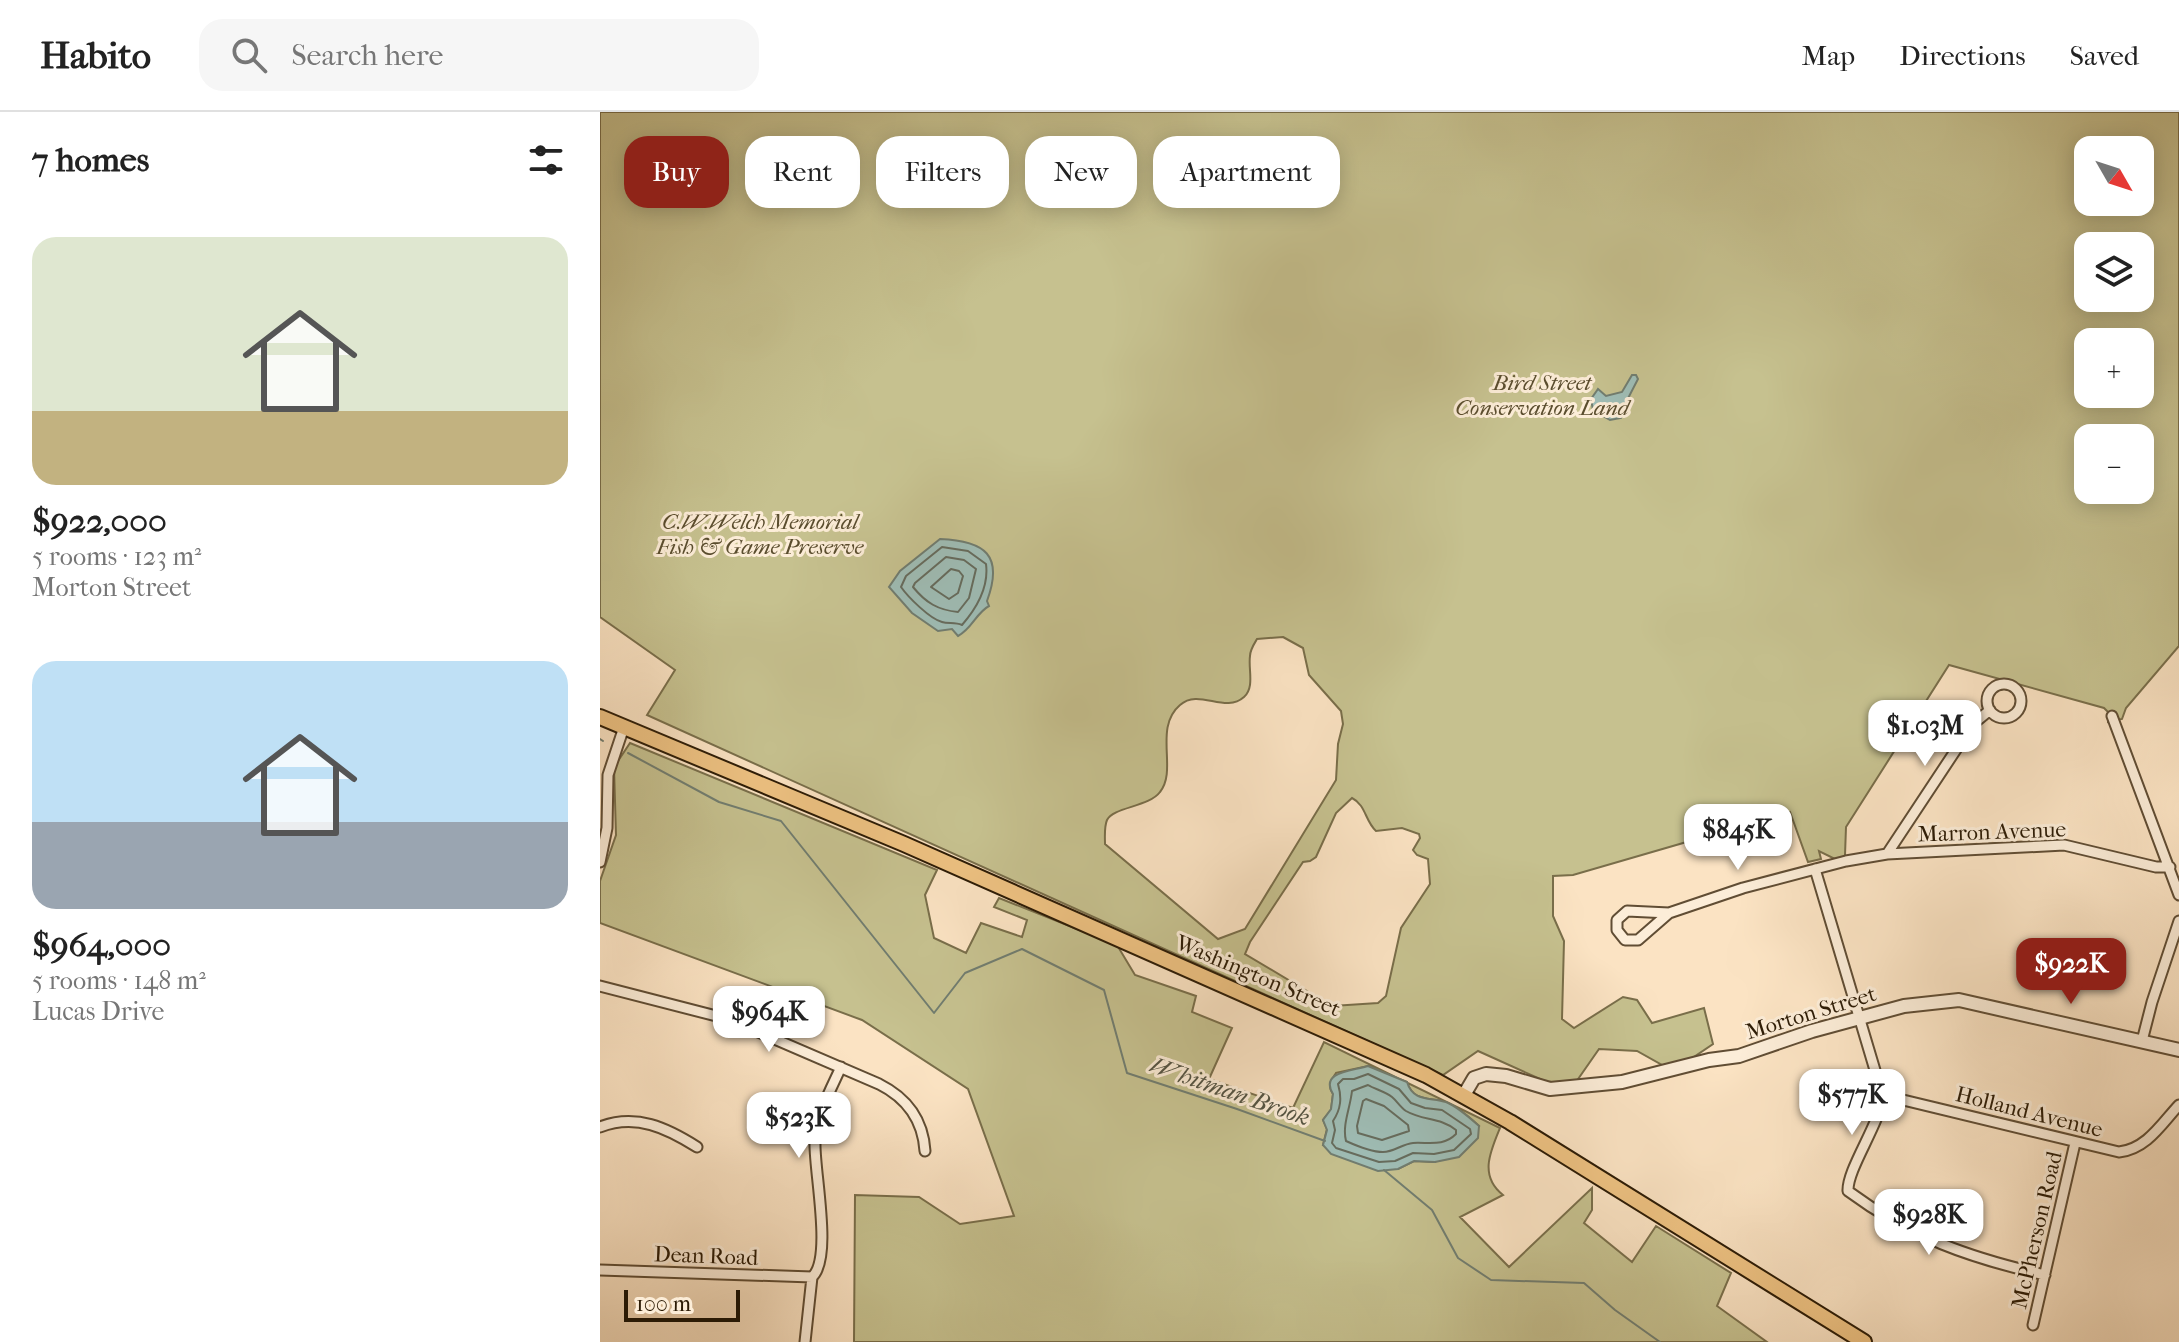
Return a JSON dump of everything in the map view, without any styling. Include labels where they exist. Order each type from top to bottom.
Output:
[{"type":"main road","name":"Washington Street","points":[[600,717],[904,844],[1352,1041],[1464,1095],[1864,1342]]},
{"type":"street","points":[[1887,854],[1973,724],[1990,710]]},
{"type":"street","points":[[2112,716],[2174,873],[2179,895]]},
{"type":"street","points":[[600,862],[607,828],[608,775],[624,727]]},
{"type":"street","name":"Marron Avenue","points":[[1669,913],[1743,888],[1887,854],[2064,845],[2174,873]]},
{"type":"street","points":[[1815,869],[1884,1093],[1875,1126],[1847,1187],[1871,1207],[1948,1249],[2045,1275]]},
{"type":"street","points":[[1627,911],[1669,913],[1638,940],[1625,940],[1617,930],[1617,920],[1627,911]]},
{"type":"street","points":[[2142,1041],[2174,954],[2179,921]]},
{"type":"street","points":[[600,986],[728,1019],[890,1089],[921,1125],[925,1151]]},
{"type":"street","name":"Morton Street","points":[[1464,1095],[1474,1078],[1486,1074],[1556,1089],[1622,1082],[1709,1060],[1739,1056],[1859,1018],[1922,1002],[1959,1000],[2179,1050]]},
{"type":"street","points":[[805,1342],[812,1277],[819,1268],[821,1234],[816,1135],[819,1119],[841,1067]]},
{"type":"street","name":"Holland Avenue","points":[[1884,1093],[2110,1151],[2127,1151],[2145,1142],[2179,1105]]},
{"type":"street","points":[[600,1127],[624,1121],[651,1123],[697,1147]]},
{"type":"street","name":"McPherson Road","points":[[2033,1325],[2075,1143]]},
{"type":"street","name":"Dean Road","points":[[600,1270],[812,1277]]},
{"type":"green space","name":"Bird Street Conservation Land","points":[[600,112],[2179,112],[2179,646],[2126,708],[2122,719],[2108,722],[2108,712],[2104,708],[1949,665],[1846,827],[1845,855],[1839,861],[1819,851],[1821,859],[1808,862],[1790,812],[1573,875],[1553,876],[1553,916],[1564,941],[1562,1019],[1574,1028],[1623,997],[1637,1000],[1652,1023],[1704,1008],[1713,1044],[1673,1071],[1637,1051],[1599,1049],[1576,1082],[1549,1083],[1478,1051],[1443,1075],[647,715],[675,670],[600,617]],"holes":[[[1283,637],[1303,648],[1309,675],[1341,711],[1343,724],[1338,744],[1336,780],[1245,929],[1218,939],[1105,844],[1105,826],[1116,812],[1148,801],[1160,792],[1167,772],[1168,725],[1180,705],[1187,700],[1229,703],[1244,697],[1249,688],[1250,654],[1257,639]],[[1352,798],[1376,831],[1402,828],[1419,834],[1413,850],[1428,859],[1430,884],[1401,928],[1386,996],[1378,1003],[1332,1006],[1245,954],[1303,862],[1316,857],[1336,813]]]},
{"type":"green space","points":[[630,743],[937,870],[925,895],[934,938],[966,953],[981,923],[1022,937],[1027,920],[994,907],[999,898],[1117,945],[1135,975],[1196,996],[1192,1012],[1232,1028],[1209,1079],[1293,1108],[1324,1042],[1400,1079],[1368,1066],[1336,1073],[1330,1086],[1333,1094],[1331,1110],[1323,1120],[1327,1129],[1323,1145],[1398,1169],[1414,1161],[1435,1162],[1479,1126],[1446,1102],[1418,1096],[1407,1083],[1500,1128],[1490,1155],[1489,1172],[1491,1180],[1503,1195],[1460,1217],[1509,1267],[1592,1188],[1592,1210],[1584,1223],[1632,1262],[1656,1226],[1731,1273],[1717,1306],[1767,1342],[854,1342],[855,1195],[919,1197],[960,1224],[1014,1216],[968,1089],[862,1020],[600,923],[600,881],[616,835],[614,767]]},
{"type":"water","points":[[1632,375],[1638,379],[1621,418],[1610,420],[1593,410],[1591,399],[1598,389],[1606,396],[1622,392]]},
{"type":"water","points":[[940,539],[979,547],[987,554],[993,572],[987,601],[989,606],[958,636],[952,629],[938,631],[912,613],[889,587],[900,571]]},
{"type":"water","points":[[1368,1066],[1407,1082],[1418,1096],[1455,1107],[1479,1126],[1478,1138],[1459,1157],[1435,1162],[1414,1161],[1398,1169],[1378,1171],[1331,1154],[1323,1145],[1327,1130],[1323,1120],[1331,1109],[1331,1081],[1340,1073]]},
{"type":"waterway","name":"Whitman Brook","points":[[628,753],[719,802],[781,821],[934,1013],[965,973],[1022,949],[1104,990],[1127,1073],[1325,1141]]},
{"type":"waterway","name":"Whitman Brook","points":[[1384,1170],[1432,1210],[1458,1258],[1491,1280],[1584,1283],[1660,1342]]},
{"type":"park label","name":"C.W.Welch Memorial Fish & Game Preserve","points":[[760,534]]}]
